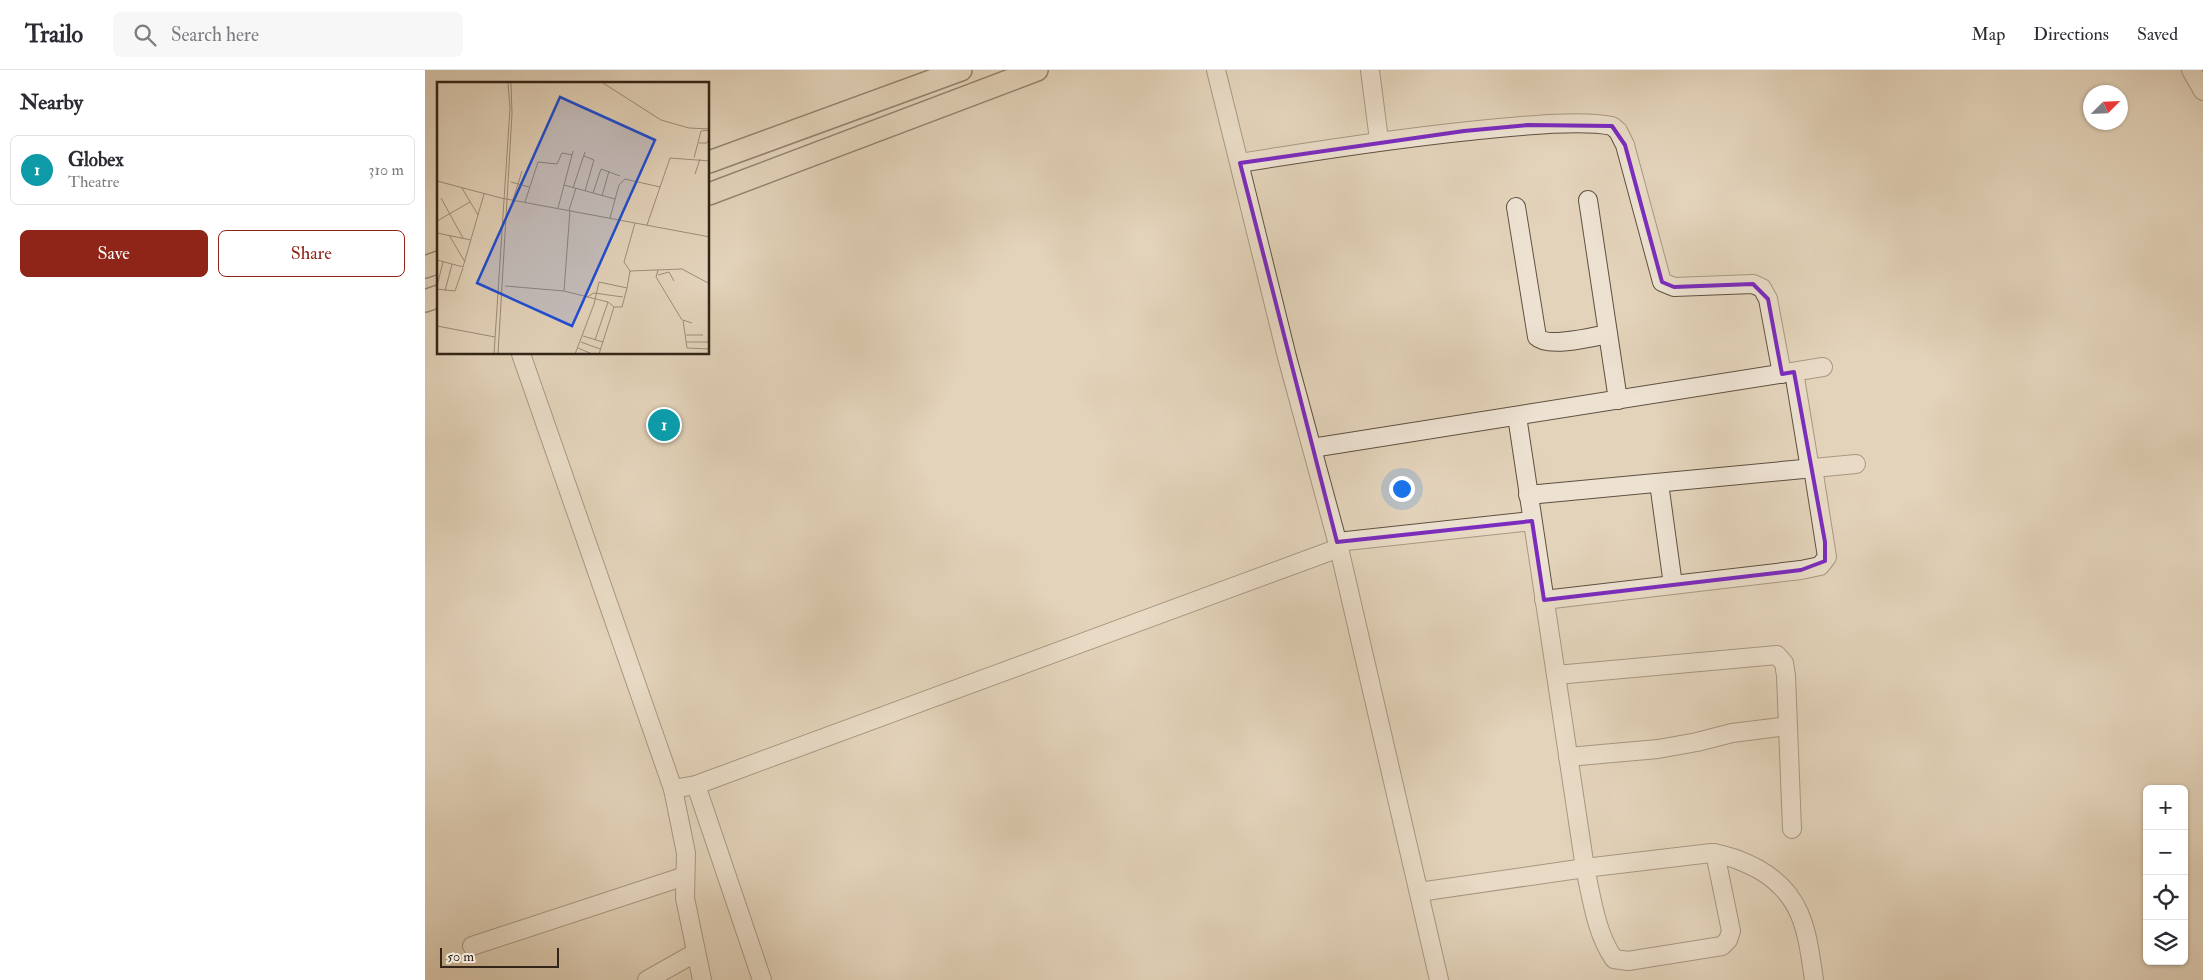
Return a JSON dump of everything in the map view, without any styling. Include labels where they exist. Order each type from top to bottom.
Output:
[{"type":"main road","points":[[710,162],[961,70]]},
{"type":"main road","points":[[710,194],[1037,70]]},
{"type":"main road","points":[[425,267],[437,263]]},
{"type":"main road","points":[[425,301],[437,297]]},
{"type":"street","points":[[1216,70],[1338,545],[1439,980]]},
{"type":"street","points":[[1370,70],[1379,140]]},
{"type":"street","points":[[2191,70],[2203,91]]},
{"type":"street","points":[[1239,163],[1379,140],[1527,125],[1612,126],[1618,131],[1625,145],[1662,282],[1674,287],[1753,284],[1761,288],[1768,298],[1812,468],[1827,557],[1820,566],[1544,600]]},
{"type":"street","points":[[1588,200],[1618,400]]},
{"type":"street","points":[[1516,206],[1537,337],[1546,342],[1559,342],[1608,334]]},
{"type":"street","points":[[521,355],[673,789],[686,853],[685,898],[702,980]]},
{"type":"street","points":[[1312,448],[1823,367]]},
{"type":"street","points":[[1517,416],[1585,868],[1598,924],[1605,946],[1614,960],[1628,961],[1722,946],[1729,940],[1731,931],[1715,854]]},
{"type":"street","points":[[1528,495],[1856,464]]},
{"type":"street","points":[[1659,483],[1673,585]]},
{"type":"street","points":[[673,789],[696,785],[1338,545],[1532,521]]},
{"type":"street","points":[[1556,675],[1777,655],[1784,663],[1792,829]]},
{"type":"street","points":[[1568,757],[1657,749],[1697,742],[1731,733],[1788,726]]},
{"type":"street","points":[[696,785],[761,980]]},
{"type":"street","points":[[1419,892],[1585,868],[1715,854],[1730,855],[1779,882],[1799,911],[1805,927],[1814,980]]},
{"type":"street","points":[[472,946],[685,876]]},
{"type":"street","points":[[647,980],[695,953]]},
{"type":"highlighted area","points":[[1528,125],[1612,126],[1625,145],[1662,282],[1674,287],[1753,284],[1768,299],[1782,374],[1794,372],[1825,542],[1825,561],[1801,570],[1544,600],[1532,521],[1337,542],[1240,163],[1464,131]]},
{"type":"place","name":"Globex","points":[[664,425]]}]
